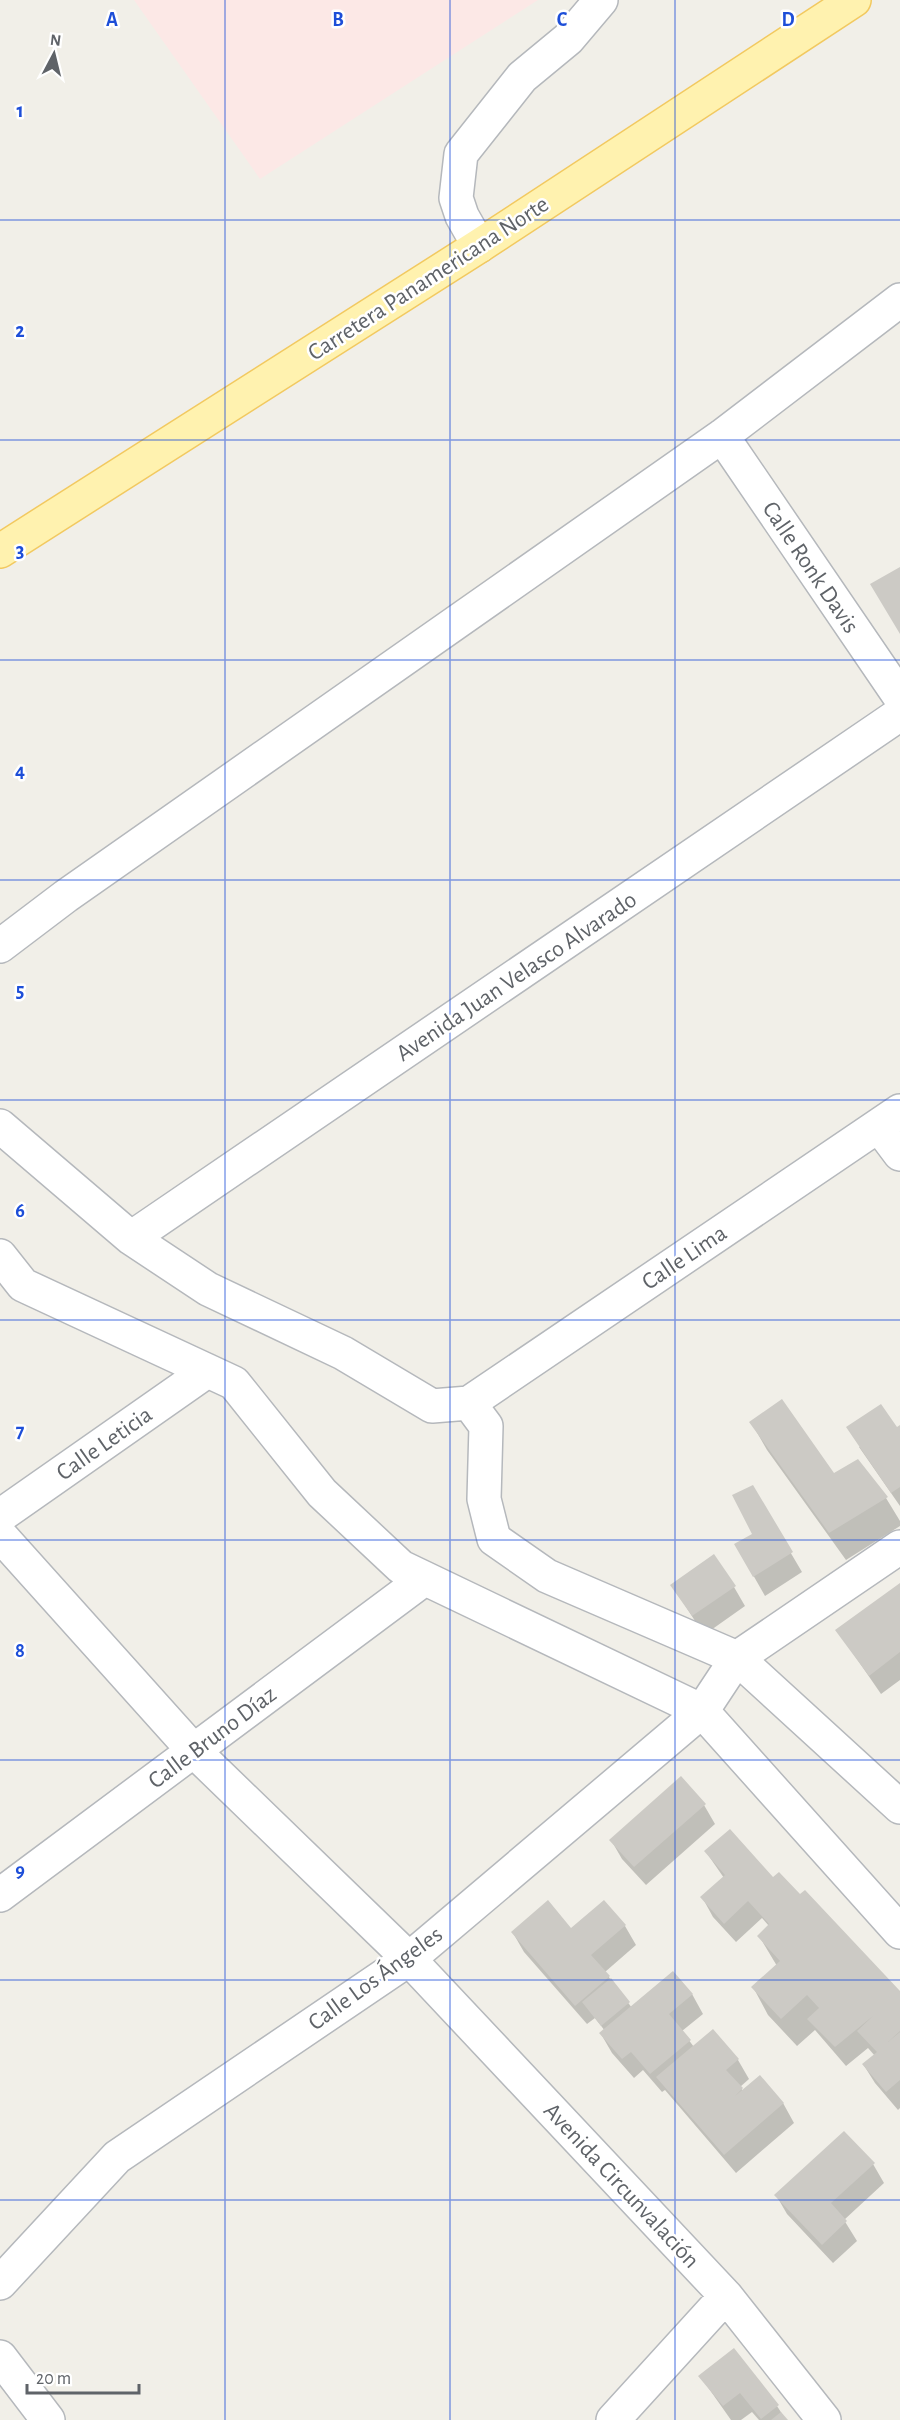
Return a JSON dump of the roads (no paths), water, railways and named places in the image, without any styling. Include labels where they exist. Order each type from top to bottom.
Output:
[{"type":"main road","name":"Carretera Panamericana Norte","points":[[0,551],[479,246],[854,0]]},
{"type":"street","points":[[479,246],[462,216],[456,198],[461,154],[522,77],[568,39],[601,0]]},
{"type":"street","points":[[0,946],[66,896],[722,436],[900,300]]},
{"type":"street","name":"Calle Ronk Davis","points":[[722,436],[900,697]]},
{"type":"street","name":"Avenida Juan Velasco Alvarado","points":[[131,1238],[900,714]]},
{"type":"street","points":[[890,1118],[900,1154]]},
{"type":"street","name":"Calle Lima","points":[[469,1403],[890,1118]]},
{"type":"street","points":[[0,1126],[131,1238],[208,1289],[343,1353],[432,1406],[469,1403],[486,1426],[484,1499],[494,1539],[547,1576],[737,1658],[900,1807]]},
{"type":"street","points":[[0,1256],[23,1285],[234,1383],[322,1493],[401,1567],[702,1711],[900,1932]]},
{"type":"street","name":"Calle Leticia","points":[[0,1516],[207,1371]]},
{"type":"street","name":"Avenida Circunvalación","points":[[0,1535],[194,1750],[409,1959],[726,2296],[824,2420]]},
{"type":"street","points":[[737,1658],[900,1546]]},
{"type":"street","name":"Calle Bruno Díaz","points":[[0,1895],[424,1579]]},
{"type":"street","name":"Calle Los Ángeles","points":[[0,2283],[117,2157],[409,1959],[702,1711],[737,1658]]},
{"type":"street","points":[[613,2420],[726,2296]]},
{"type":"street","points":[[0,2357],[48,2420]]}]
